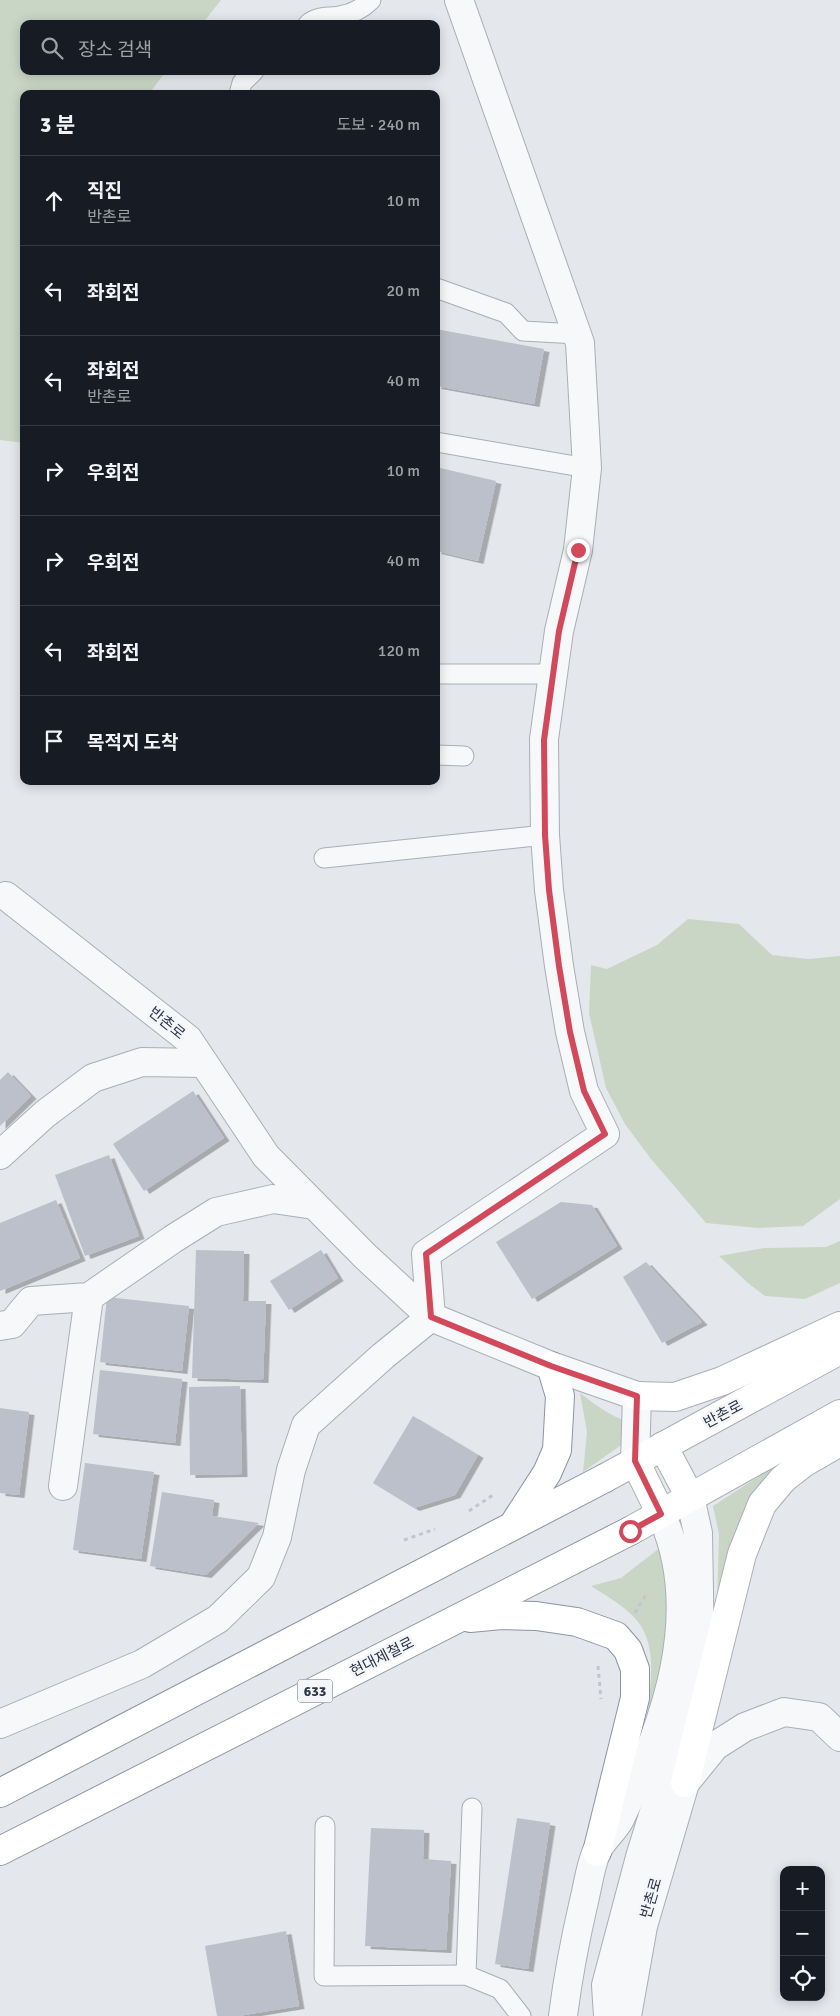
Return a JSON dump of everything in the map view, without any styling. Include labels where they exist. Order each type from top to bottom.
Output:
[{"type":"main road","points":[[637,1396],[675,1397],[722,1381],[840,1326]]},
{"type":"main road","name":"반촌로","points":[[512,1526],[605,1478],[840,1350]]},
{"type":"main road","points":[[0,1793],[512,1526],[547,1473],[557,1450],[560,1396],[551,1366]]},
{"type":"main road","name":"633","points":[[661,1514],[840,1414]]},
{"type":"main road","points":[[685,1783],[742,1554],[762,1504],[783,1479],[806,1462],[838,1444]]},
{"type":"main road","points":[[663,1446],[690,1497]]},
{"type":"main road","points":[[635,1461],[661,1514]]},
{"type":"main road","name":"현대제철로","points":[[0,1851],[661,1514]]},
{"type":"main road","points":[[456,1620],[501,1615],[536,1616],[577,1622],[616,1636],[628,1650],[635,1669],[635,1698],[597,1852]]},
{"type":"street","points":[[0,1724],[142,1664],[218,1619],[261,1577],[277,1537],[291,1470],[306,1425],[383,1356],[431,1317],[426,1254],[605,1134],[584,1091],[570,1032],[558,956],[545,835],[544,740],[559,631],[578,550],[587,468],[580,343],[458,0]]},
{"type":"street","name":"반촌로","points":[[6,896],[188,1039],[266,1156],[365,1256],[431,1317],[551,1366],[637,1396]]},
{"type":"street","points":[[0,1155],[45,1114],[94,1078],[142,1062],[203,1062]]},
{"type":"street","points":[[0,1326],[12,1324],[31,1301],[89,1297],[216,1212],[273,1199],[314,1205]]},
{"type":"street","points":[[63,1486],[89,1297]]},
{"type":"street","points":[[637,1396],[663,1446]]},
{"type":"street","points":[[635,1461],[637,1396]]},
{"type":"street","points":[[608,2016],[606,1985],[640,1858],[690,1696],[700,1651],[698,1533],[690,1497]]},
{"type":"street","points":[[563,2016],[569,1966],[597,1852],[619,1821],[637,1782],[657,1729],[673,1678],[679,1643],[680,1578],[673,1546],[661,1514]]},
{"type":"street","points":[[685,1783],[715,1746],[746,1727],[784,1712],[819,1717],[840,1737]]},
{"type":"street","name":"반촌로","points":[[627,2016],[643,1926],[685,1783]]},
{"type":"lane","points":[[313,20],[315,18],[341,16],[362,9],[372,0]]},
{"type":"lane","points":[[239,90],[242,83],[250,75]]},
{"type":"lane","points":[[440,289],[506,313],[523,331],[577,334]]},
{"type":"lane","points":[[440,443],[587,468]]},
{"type":"lane","points":[[440,674],[553,674]]},
{"type":"lane","points":[[440,755],[464,756]]},
{"type":"lane","points":[[324,858],[545,835]]},
{"type":"lane","points":[[466,1975],[472,1808]]},
{"type":"lane","points":[[325,1826],[324,1976],[466,1975],[500,1989],[521,2016]]},
{"type":"path","points":[[465,1514],[497,1493]]},
{"type":"path","points":[[404,1540],[440,1527]]},
{"type":"path","points":[[633,1616],[647,1594],[648,1587]]},
{"type":"path","points":[[595,1661],[599,1667],[601,1702]]},
{"type":"green space","points":[[0,0],[221,0],[205,20],[20,20],[20,75],[163,75],[152,90],[20,90],[20,442],[0,440]]},
{"type":"green space","points":[[688,919],[739,924],[772,955],[808,959],[840,956],[840,1199],[803,1226],[758,1228],[706,1223],[651,1159],[625,1124],[606,1088],[589,1013],[591,965],[607,969],[657,945]]},
{"type":"green space","points":[[840,1241],[840,1283],[805,1299],[765,1296],[719,1256],[764,1248],[826,1247]]},
{"type":"green space","points":[[580,1393],[612,1415],[648,1426],[583,1472],[587,1432]]},
{"type":"green space","points":[[820,1437],[773,1480],[717,1609],[719,1534],[713,1506]]},
{"type":"green space","points":[[661,1547],[669,1592],[664,1679],[647,1720],[651,1665],[647,1639],[633,1616],[591,1586],[621,1578]]},
{"type":"building","points":[[440,330],[544,349],[534,404],[440,387]]},
{"type":"building","points":[[440,468],[496,481],[478,561],[440,552]]},
{"type":"building","points":[[8,1072],[31,1096],[0,1126],[0,1080]]},
{"type":"building","points":[[193,1091],[224,1138],[144,1191],[113,1144]]},
{"type":"building","points":[[109,1155],[139,1236],[85,1256],[55,1175]]},
{"type":"building","points":[[56,1200],[80,1258],[0,1291],[0,1223]]},
{"type":"building","points":[[561,1202],[592,1205],[617,1246],[532,1299],[496,1242]]},
{"type":"building","points":[[196,1250],[244,1251],[243,1301],[266,1301],[263,1380],[192,1378]]},
{"type":"building","points":[[321,1250],[338,1278],[289,1310],[270,1281]]},
{"type":"building","points":[[646,1262],[702,1322],[662,1343],[623,1277]]},
{"type":"building","points":[[107,1297],[189,1306],[182,1371],[100,1362]]},
{"type":"building","points":[[100,1370],[182,1379],[175,1443],[93,1434]]},
{"type":"building","points":[[240,1386],[242,1474],[190,1475],[189,1387]]},
{"type":"building","points":[[0,1408],[29,1412],[19,1495],[0,1493]]},
{"type":"building","points":[[413,1416],[478,1455],[455,1495],[414,1508],[373,1483]]},
{"type":"building","points":[[85,1463],[154,1472],[141,1559],[73,1550]]},
{"type":"building","points":[[162,1492],[214,1500],[212,1516],[259,1523],[206,1575],[150,1566]]},
{"type":"building","points":[[517,1818],[550,1823],[528,1969],[495,1964]]},
{"type":"building","points":[[371,1828],[424,1830],[423,1859],[451,1861],[446,1950],[365,1946]]},
{"type":"building","points":[[286,1931],[299,2006],[238,2016],[217,2016],[205,1946]]},
{"type":"route","points":[[578,550],[559,631],[544,740],[545,835],[549,890],[570,1032],[584,1091],[605,1134],[426,1254],[431,1317],[551,1366],[637,1396],[635,1461],[661,1514],[630,1531]]}]
